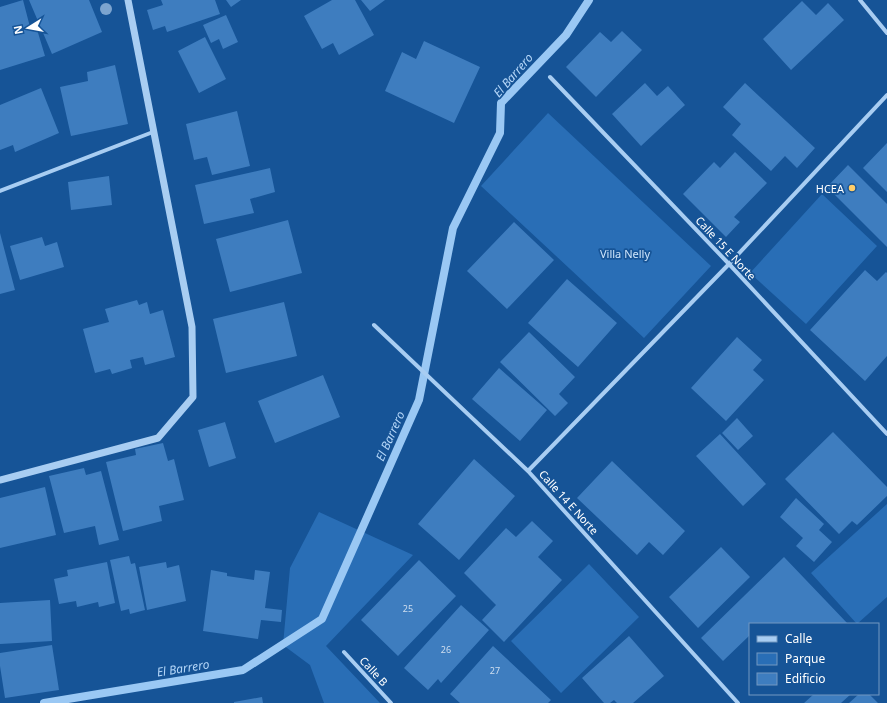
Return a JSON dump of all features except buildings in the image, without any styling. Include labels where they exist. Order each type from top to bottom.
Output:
[{"type":"street","points":[[0,480],[158,438],[194,396],[192,327],[128,0]]},
{"type":"street","points":[[860,0],[887,33]]},
{"type":"street","name":"Calle 15 E Norte","points":[[550,77],[729,264],[887,434]]},
{"type":"street","points":[[528,471],[729,264],[887,95]]},
{"type":"street","points":[[0,191],[153,132]]},
{"type":"street","name":"Calle 14 E Norte","points":[[374,325],[528,471],[738,703]]},
{"type":"street","name":"Calle B","points":[[344,652],[391,703]]},
{"type":"green space","name":"Villa Nelly","points":[[548,113],[711,266],[644,338],[481,186]]},
{"type":"green space","points":[[822,194],[877,246],[806,324],[750,273]]},
{"type":"green space","points":[[887,504],[887,597],[858,623],[856,623],[811,573]]},
{"type":"green space","points":[[319,512],[413,555],[326,646],[380,703],[324,703],[310,665],[283,645],[290,568]]},
{"type":"green space","points":[[589,564],[639,617],[561,693],[511,641]]},
{"type":"waterway","name":"El Barrero","points":[[44,703],[243,670],[322,619],[419,400],[453,228],[500,133],[501,103],[566,35],[589,0]]},
{"type":"place","name":"HCEA","points":[[852,188]]}]
